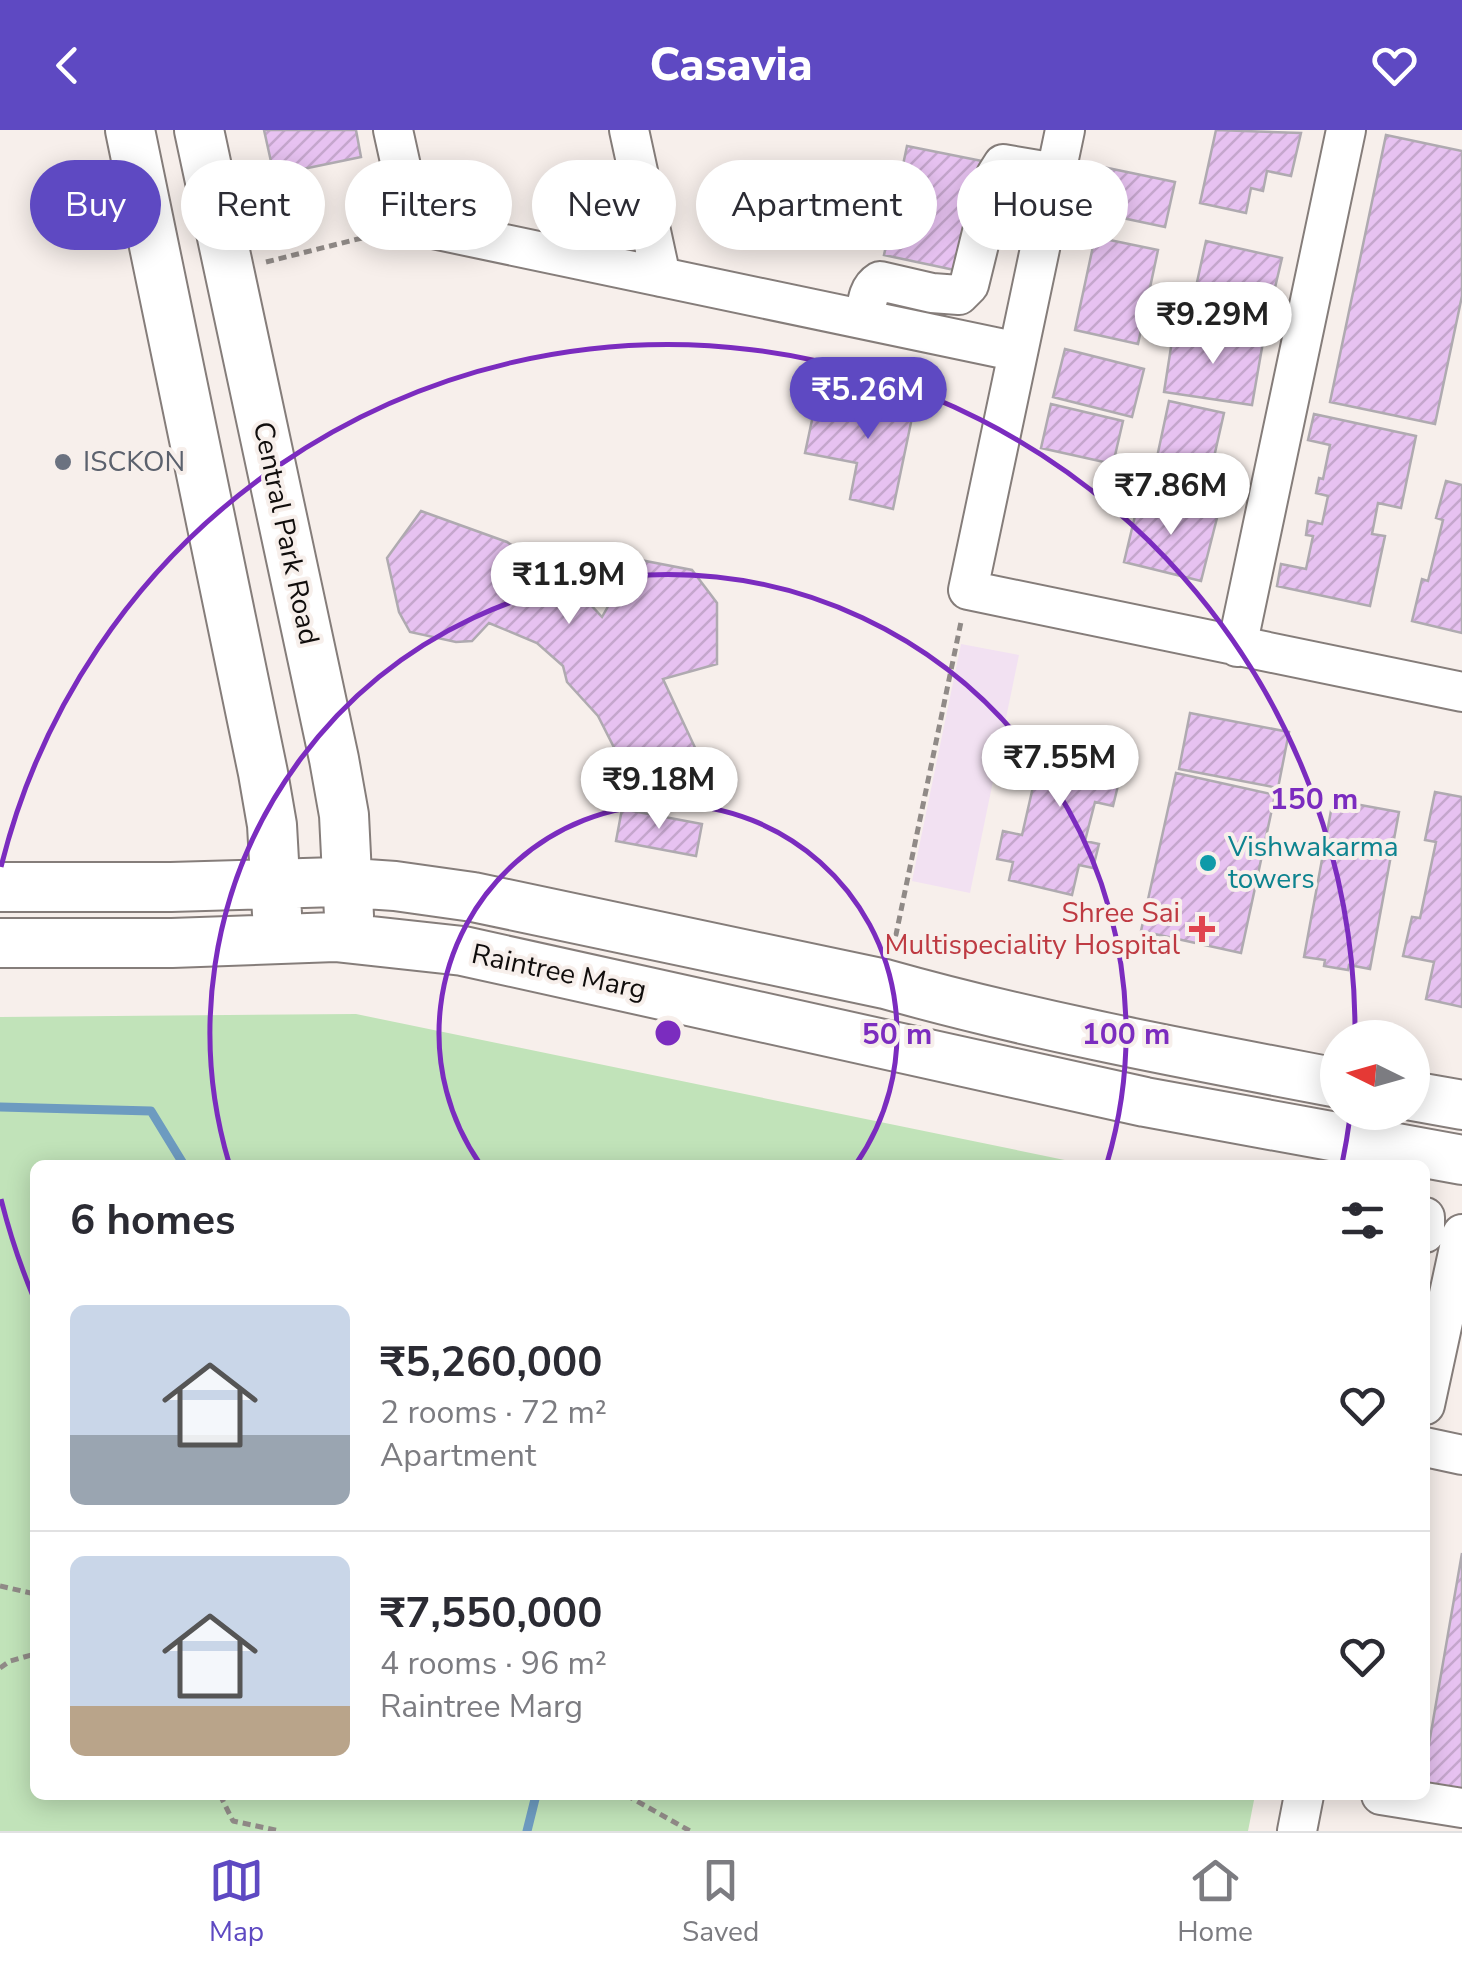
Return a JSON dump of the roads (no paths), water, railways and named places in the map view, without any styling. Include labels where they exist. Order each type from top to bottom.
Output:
[{"type":"main road","points":[[130,130],[272,825],[277,938]]},
{"type":"main road","name":"Central Park Road","points":[[200,130],[334,758],[344,815],[350,938]]},
{"type":"main road","name":"Raintree Marg","points":[[0,887],[349,883],[473,897],[886,984],[1137,1044],[1320,1080]]},
{"type":"main road","name":"Raintree Marg","points":[[0,942],[350,938],[463,951],[1393,1156],[1462,1160]]},
{"type":"main road","points":[[1430,1099],[1462,1104]]},
{"type":"street","points":[[393,130],[414,225],[1018,352]]},
{"type":"street","points":[[629,130],[662,277]]},
{"type":"street","points":[[1059,160],[1065,130]]},
{"type":"street","points":[[1238,646],[1346,130]]},
{"type":"street","points":[[865,318],[869,294],[880,280],[932,293],[960,295],[969,286],[978,250]]},
{"type":"street","points":[[1040,250],[968,590],[1462,692]]},
{"type":"street","points":[[1430,1383],[1462,1234]]},
{"type":"street","points":[[1430,1448],[1462,1455]]},
{"type":"street","points":[[1296,1831],[1303,1800]]},
{"type":"street","points":[[1412,1800],[1462,1808]]},
{"type":"waterway","points":[[0,1107],[151,1111],[181,1160]]},
{"type":"waterway","points":[[527,1831],[535,1800]]},
{"type":"place","name":"ISCKON","points":[[63,462]]},
{"type":"place","name":"Vishwakarma towers","points":[[1208,863]]},
{"type":"place","name":"Shree Sai Multispeciality Hospital","points":[[1202,929]]}]
